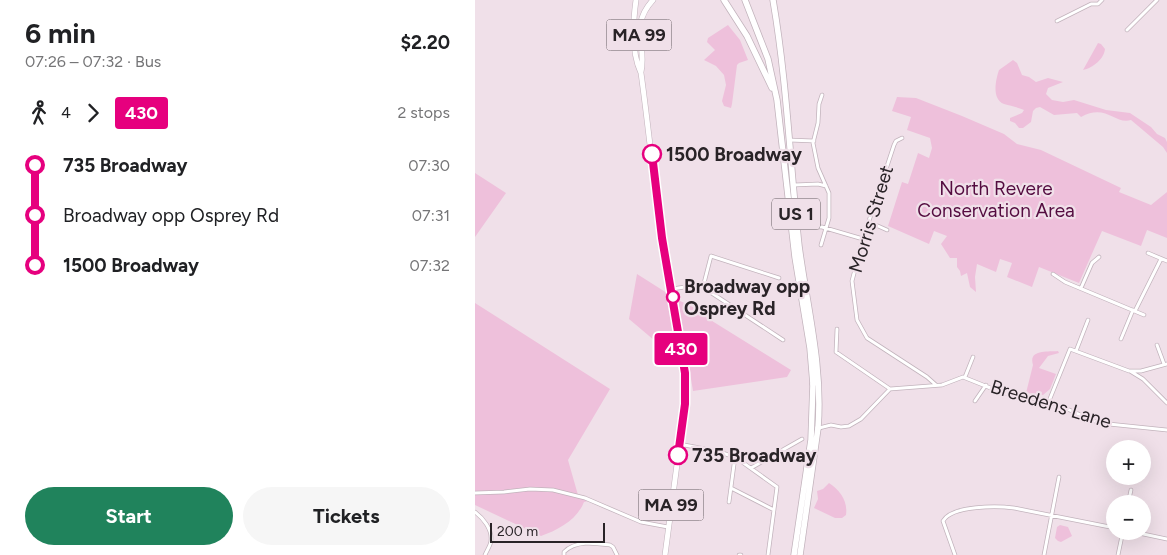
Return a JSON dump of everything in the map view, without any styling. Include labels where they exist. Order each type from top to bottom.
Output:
[{"type":"highway","points":[[724,0],[742,26],[755,50],[777,100]]},
{"type":"highway","name":"US 1","points":[[745,0],[764,50],[777,100],[795,257],[810,348],[813,384],[811,440],[793,555]]},
{"type":"highway","name":"US 1","points":[[773,0],[797,227],[818,370],[818,428],[800,555]]},
{"type":"main road","name":"MA 99","points":[[636,0],[635,40],[638,66],[641,73],[662,238],[685,382],[685,404],[665,555]]},
{"type":"main road","name":"MA 99","points":[[641,73],[643,65],[640,28],[645,12],[653,0]]},
{"type":"street","points":[[1057,21],[1091,4],[1098,4],[1102,0]]},
{"type":"street","points":[[1127,30],[1157,0]]},
{"type":"street","points":[[821,245],[829,214],[829,193],[815,159],[814,141],[818,123],[817,104],[822,95]]},
{"type":"street","name":"Morris Street","points":[[901,138],[894,145],[863,239],[852,282],[857,318],[869,340],[936,385]]},
{"type":"street","points":[[789,140],[814,141]]},
{"type":"street","points":[[793,185],[819,184],[826,186]]},
{"type":"street","points":[[869,222],[887,230]]},
{"type":"street","points":[[797,227],[826,228],[863,239]]},
{"type":"street","points":[[1148,253],[1167,261]]},
{"type":"street","points":[[703,287],[711,256],[779,278]]},
{"type":"street","points":[[1081,288],[1092,263],[1099,257]]},
{"type":"street","points":[[1121,339],[1161,258]]},
{"type":"street","points":[[1053,274],[1065,282],[1144,315]]},
{"type":"street","points":[[671,289],[696,285],[703,287],[783,340]]},
{"type":"street","points":[[1076,351],[1088,320]]},
{"type":"street","points":[[837,329],[836,352],[890,389],[936,385],[965,377],[973,357]]},
{"type":"street","points":[[1129,371],[1141,371],[1166,364],[1157,345]]},
{"type":"street","points":[[1049,401],[1070,350],[1129,371],[1143,379],[1167,403]]},
{"type":"street","name":"Breedens Lane","points":[[965,377],[1012,395],[1049,401],[1099,422],[1167,430]]},
{"type":"street","points":[[975,401],[986,385]]},
{"type":"street","points":[[818,428],[831,425],[849,426],[861,419],[890,389]]},
{"type":"street","points":[[751,468],[802,439]]},
{"type":"street","points":[[679,444],[716,450],[735,457],[777,487],[768,555]]},
{"type":"street","points":[[729,502],[735,457]]},
{"type":"street","points":[[1044,555],[1059,477]]},
{"type":"street","points":[[475,493],[496,493],[530,488],[553,490],[585,498],[641,522],[668,527]]},
{"type":"street","points":[[731,488],[774,510]]},
{"type":"street","points":[[1130,495],[1131,490]]},
{"type":"street","points":[[955,555],[943,521],[945,517],[969,509],[997,506],[1106,526]]},
{"type":"street","points":[[475,512],[484,520],[491,537],[491,542],[485,555]]},
{"type":"street","points":[[1151,536],[1167,539]]},
{"type":"street","points":[[1118,555],[1121,540]]},
{"type":"street","points":[[564,555],[564,552],[570,547],[585,544],[610,545],[617,555]]},
{"type":"green space","points":[[728,25],[740,40],[748,60],[737,65],[731,108],[724,106],[722,101],[726,85],[724,75],[716,66],[704,60],[715,50],[707,42],[708,38]]},
{"type":"green space","points":[[1098,43],[1105,49],[1103,56],[1094,65],[1083,70]]},
{"type":"green space","points":[[1013,60],[1017,63],[1022,75],[1036,82],[1048,78],[1063,82],[1048,88],[1046,94],[1052,100],[1063,102],[1074,100],[1106,110],[1130,113],[1165,138],[1167,153],[1163,147],[1131,120],[1120,120],[1104,113],[1090,113],[1081,117],[1077,113],[1054,115],[1040,107],[1033,111],[1031,122],[1023,128],[1019,128],[1010,121],[1010,118],[1022,113],[1024,110],[1004,104],[997,98],[995,89],[999,70]]},
{"type":"green space","name":"North Revere Conservation Area","points":[[897,97],[916,98],[962,116],[1004,134],[1017,144],[1041,150],[1121,188],[1119,192],[1151,205],[1167,192],[1167,238],[1147,230],[1141,246],[1102,231],[1079,283],[1039,267],[1032,287],[1007,277],[1012,263],[1000,259],[996,272],[977,264],[975,277],[976,292],[970,287],[967,273],[961,276],[957,267],[957,258],[950,258],[941,244],[947,236],[934,231],[929,244],[888,226],[902,182],[908,184],[918,153],[929,158],[932,148],[930,138],[907,130],[911,117],[892,111]]},
{"type":"green space","points":[[475,173],[506,193],[475,237]]},
{"type":"green space","points":[[637,274],[667,293],[677,356],[674,357],[629,319]]},
{"type":"green space","points":[[678,300],[697,309],[696,311],[791,370],[787,377],[693,391]]},
{"type":"green space","points":[[475,303],[610,389],[568,460],[578,495],[588,501],[584,502],[577,514],[566,524],[541,536],[475,505]]},
{"type":"green space","points":[[1058,351],[1059,353],[1048,356],[1039,368],[1056,374],[1050,389],[1043,395],[1026,393],[1033,365],[1033,356],[1040,352]]},
{"type":"green space","points":[[829,483],[837,489],[846,505],[846,515],[842,518],[835,518],[814,508],[818,499],[817,491],[823,489]]},
{"type":"green space","points":[[1060,525],[1068,527],[1072,536],[1061,542],[1055,538],[1057,527]]},
{"type":"bus line","name":"430","points":[[652,154],[662,238],[685,373],[686,393],[678,455]]},
{"type":"place","name":"1500 Broadway","points":[[652,154]]},
{"type":"place","name":"Broadway opp Osprey Rd","points":[[673,297]]},
{"type":"place","name":"735 Broadway","points":[[678,455]]}]
